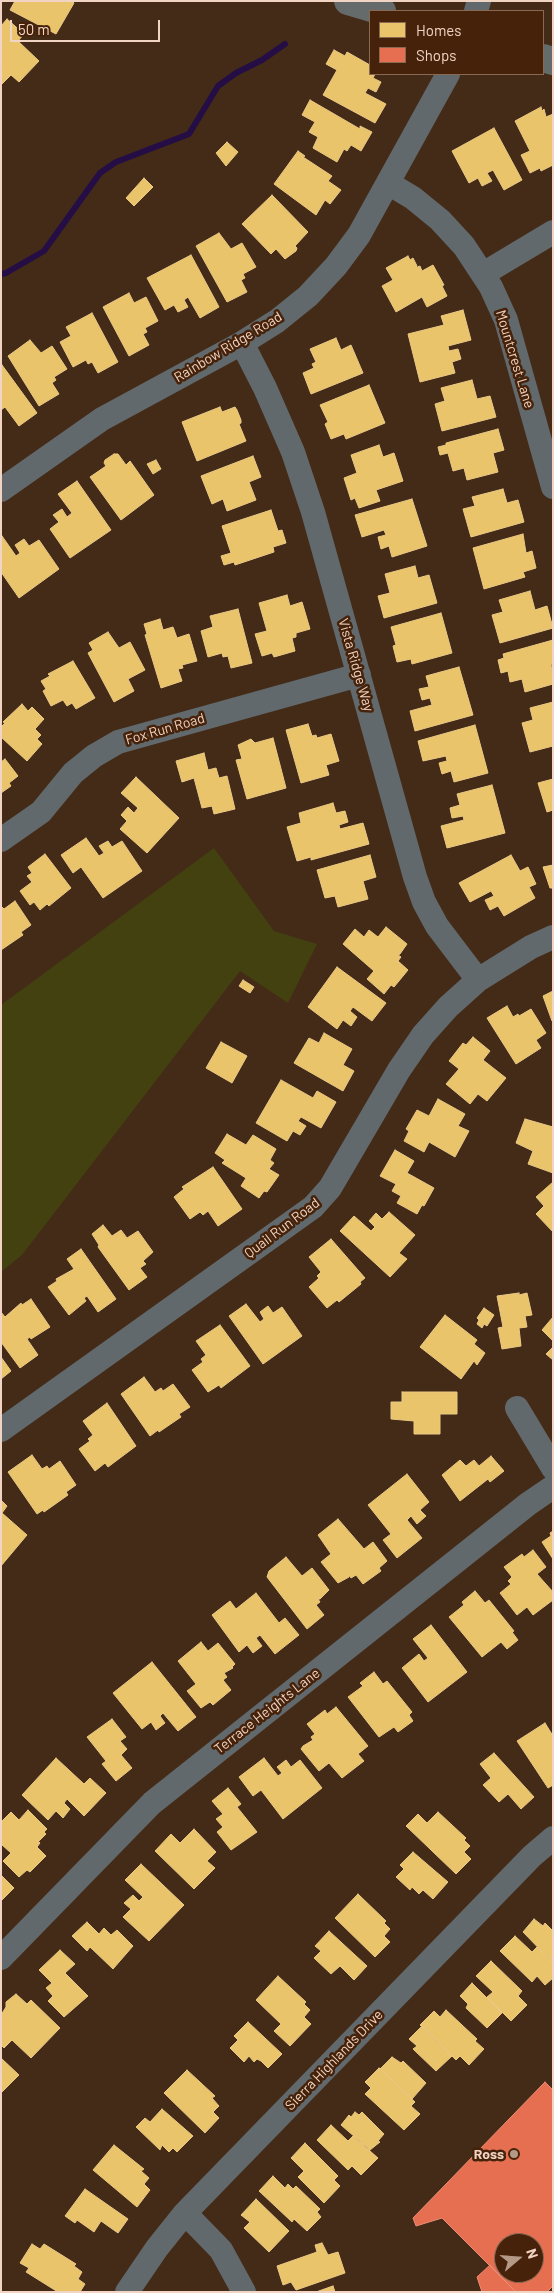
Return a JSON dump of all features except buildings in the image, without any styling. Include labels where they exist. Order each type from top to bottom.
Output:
[{"type":"main road","points":[[348,1],[379,10]]},
{"type":"street","name":"Rainbow Ridge Road","points":[[1,490],[102,419],[242,343],[277,321],[308,296],[336,266],[360,235],[447,75]]},
{"type":"street","name":"Mountcrest Lane","points":[[388,184],[412,198],[440,220],[464,246],[484,274],[506,320],[551,473]]},
{"type":"street","points":[[484,274],[553,232]]},
{"type":"street","name":"Vista Ridge Way","points":[[242,343],[265,388],[296,461],[313,512],[424,902],[437,926],[478,980]]},
{"type":"street","name":"Fox Run Road","points":[[1,840],[41,812],[74,773],[94,756],[118,742],[359,675]]},
{"type":"street","name":"Quail Run Road","points":[[1,1430],[313,1207],[330,1188],[399,1070],[423,1035],[448,1007],[478,980],[531,947],[553,937]]},
{"type":"street","points":[[517,1408],[553,1468]]},
{"type":"street","name":"Terrace Heights Lane","points":[[1,1958],[152,1803],[520,1510],[553,1487]]},
{"type":"street","name":"Sierra Highlands Drive","points":[[127,2292],[146,2263],[185,2213],[532,1856],[553,1838]]},
{"type":"street","points":[[185,2213],[221,2250],[244,2292]]},
{"type":"shaded area","points":[[214,848],[274,931],[317,944],[288,1003],[240,971],[22,1255],[1,1272],[1,1005]]},
{"type":"waterway","points":[[1,274],[44,251],[100,173],[116,162],[189,134],[218,86],[285,44]]},
{"type":"place","name":"Ross","points":[[514,2154]]}]
